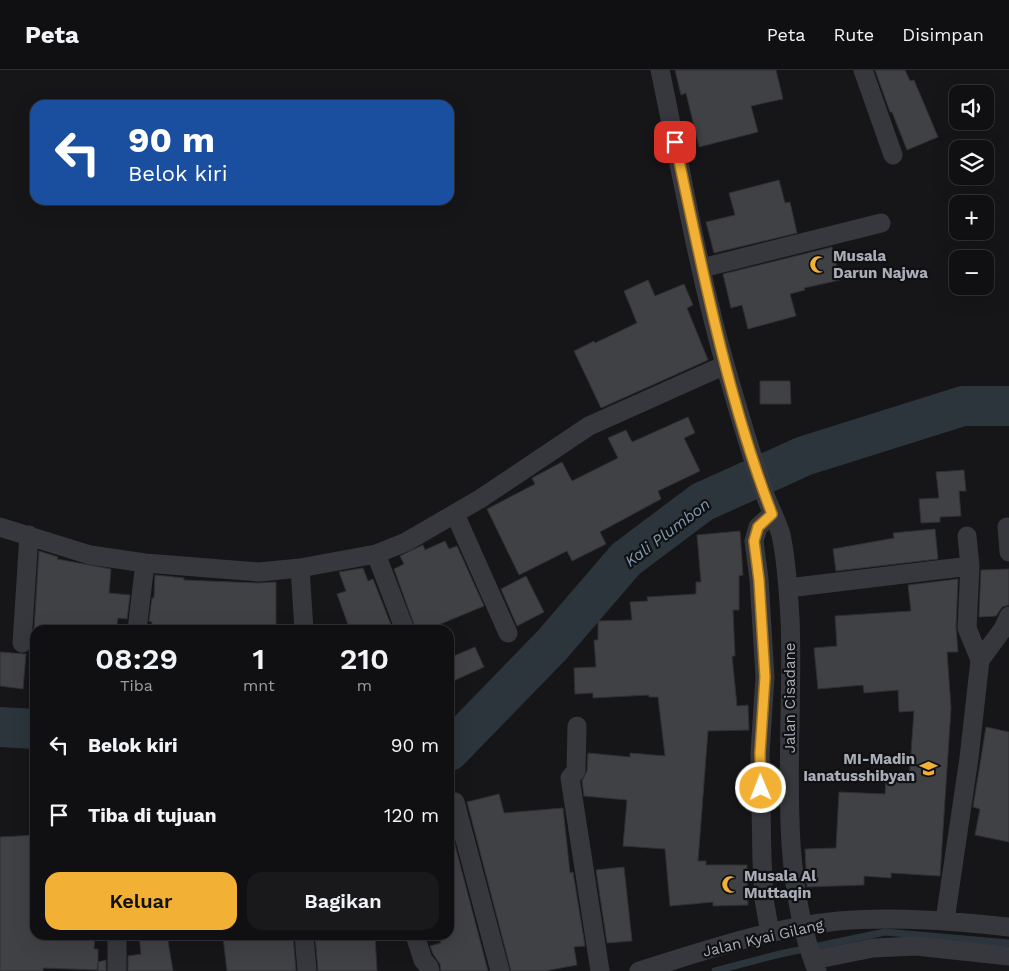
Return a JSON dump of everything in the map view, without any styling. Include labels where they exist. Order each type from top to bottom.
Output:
[{"type":"street","name":"Jalan Cisadane","points":[[660,70],[725,366],[764,494],[780,534],[788,588],[792,668],[789,816],[795,876],[811,951]]},
{"type":"street","points":[[863,70],[893,155]]},
{"type":"street","points":[[702,268],[881,223]]},
{"type":"street","points":[[0,527],[90,555],[145,564],[258,572],[300,568],[376,554],[406,542],[455,514],[510,480],[589,426],[725,366]]},
{"type":"street","points":[[455,514],[508,633]]},
{"type":"street","points":[[770,933],[764,899],[762,860],[760,753],[765,677],[759,580],[754,541],[758,527],[772,514]]},
{"type":"street","points":[[1007,527],[1009,552]]},
{"type":"street","points":[[22,643],[29,535]]},
{"type":"street","points":[[945,920],[967,768],[980,660],[967,628],[970,566],[967,536]]},
{"type":"street","points":[[376,554],[403,625]]},
{"type":"street","points":[[138,625],[145,564]]},
{"type":"street","points":[[788,588],[970,566]]},
{"type":"street","points":[[300,568],[304,625]]},
{"type":"street","points":[[980,660],[1004,629],[1009,616]]},
{"type":"street","points":[[576,726],[576,771],[570,778],[600,971]]},
{"type":"street","points":[[455,802],[500,971]]},
{"type":"street","name":"Jalan Kyai Gilang","points":[[638,971],[770,933],[811,951],[838,922],[897,933],[945,920],[1009,927]]},
{"type":"street","points":[[811,951],[873,948],[897,933],[916,946],[1009,956]]},
{"type":"street","points":[[117,940],[117,971]]},
{"type":"street","points":[[304,940],[307,971]]},
{"type":"street","points":[[416,940],[423,960],[430,971]]},
{"type":"building","points":[[675,70],[776,70],[783,99],[751,106],[758,132],[699,147],[686,93],[681,95]]},
{"type":"building","points":[[875,70],[905,70],[910,81],[914,80],[938,137],[907,150],[892,112],[890,112]]},
{"type":"building","points":[[779,180],[785,203],[790,202],[797,233],[714,253],[706,222],[735,215],[729,193]]},
{"type":"building","points":[[832,247],[840,280],[804,288],[805,290],[790,294],[796,316],[748,329],[742,305],[731,308],[723,274]]},
{"type":"building","points":[[648,280],[655,296],[684,284],[693,305],[687,308],[708,360],[601,408],[574,351],[637,323],[624,291]]},
{"type":"building","points":[[760,381],[790,381],[791,404],[760,404]]},
{"type":"building","points":[[688,417],[695,433],[684,438],[700,471],[658,491],[661,499],[600,532],[606,544],[572,561],[567,551],[519,575],[487,509],[535,484],[532,478],[562,462],[572,481],[618,458],[608,438],[626,430],[632,442]]},
{"type":"building","points":[[964,470],[966,491],[959,491],[961,516],[940,517],[940,522],[921,523],[919,499],[939,498],[936,472]]},
{"type":"building","points":[[935,529],[938,559],[836,571],[833,549],[894,538],[893,533]]},
{"type":"building","points":[[740,531],[743,575],[739,576],[739,610],[733,610],[735,656],[732,656],[737,706],[748,705],[749,730],[708,731],[698,861],[706,861],[706,865],[747,865],[748,905],[713,906],[713,902],[670,906],[665,849],[623,846],[627,800],[584,796],[582,781],[587,771],[588,753],[630,757],[630,753],[665,756],[658,697],[649,697],[649,695],[593,698],[593,693],[575,694],[574,668],[596,667],[594,640],[598,640],[598,621],[632,620],[630,602],[648,601],[647,597],[696,594],[696,582],[701,582],[697,535]]},
{"type":"building","points":[[445,541],[449,549],[457,546],[484,606],[438,625],[414,625],[394,569],[404,564],[400,556],[423,545],[425,550]]},
{"type":"building","points":[[39,551],[58,557],[57,559],[111,569],[109,593],[130,595],[127,619],[118,618],[117,625],[34,625]]},
{"type":"building","points":[[363,568],[368,581],[373,579],[391,625],[348,625],[337,594],[346,591],[339,572]]},
{"type":"building","points":[[1009,569],[1009,605],[1002,607],[996,616],[979,617],[981,570]]},
{"type":"building","points":[[155,575],[184,578],[184,580],[276,582],[276,625],[152,625],[152,622],[149,621],[152,598],[154,598]]},
{"type":"building","points":[[526,576],[544,612],[517,626],[501,589]]},
{"type":"building","points":[[958,579],[956,627],[958,652],[947,652],[951,708],[940,876],[891,873],[891,878],[864,876],[864,885],[807,887],[805,849],[836,848],[839,792],[885,794],[886,780],[909,781],[914,711],[899,712],[898,690],[864,693],[863,685],[818,689],[814,648],[837,646],[835,616],[911,611],[908,585]]},
{"type":"building","points":[[475,647],[484,667],[454,681],[454,656]]},
{"type":"building","points":[[0,652],[26,654],[23,689],[0,686]]},
{"type":"building","points":[[986,727],[1009,732],[1009,842],[975,835],[980,809],[973,807]]},
{"type":"building","points":[[499,794],[504,813],[563,808],[570,873],[573,872],[585,946],[574,947],[577,965],[545,971],[511,971],[467,802]]},
{"type":"building","points":[[30,835],[30,940],[95,940],[94,949],[98,949],[97,970],[43,968],[43,971],[0,971],[0,837]]},
{"type":"building","points":[[454,841],[488,971],[441,971],[440,964],[430,946],[441,943],[440,940],[454,940]]},
{"type":"building","points":[[624,867],[632,941],[607,943],[596,870]]},
{"type":"building","points":[[140,940],[168,940],[173,971],[128,971],[128,956],[141,954]]},
{"type":"building","points":[[223,940],[293,940],[296,971],[227,971]]},
{"type":"building","points":[[315,940],[375,940],[377,971],[318,971]]},
{"type":"building","points":[[106,960],[106,971],[98,971],[98,962]]},
{"type":"waterway","name":"Kali Plumbon","points":[[454,746],[552,645],[626,559],[702,502],[804,456],[963,406],[1009,406]]},
{"type":"waterway","name":"Kali Plumbon","points":[[0,727],[30,729]]},
{"type":"waterway","points":[[715,971],[780,954],[885,932],[1009,943]]},
{"type":"place","name":"Musala Darun Najwa","points":[[819,265]]},
{"type":"place","name":"MI-Madin Ianatusshibyan","points":[[929,768]]},
{"type":"place","name":"Musala Al Muttaqin","points":[[730,885]]},
{"type":"route","points":[[675,142],[725,366],[764,494],[772,514],[758,527],[754,541],[759,580],[765,677],[760,753],[761,788]]}]
